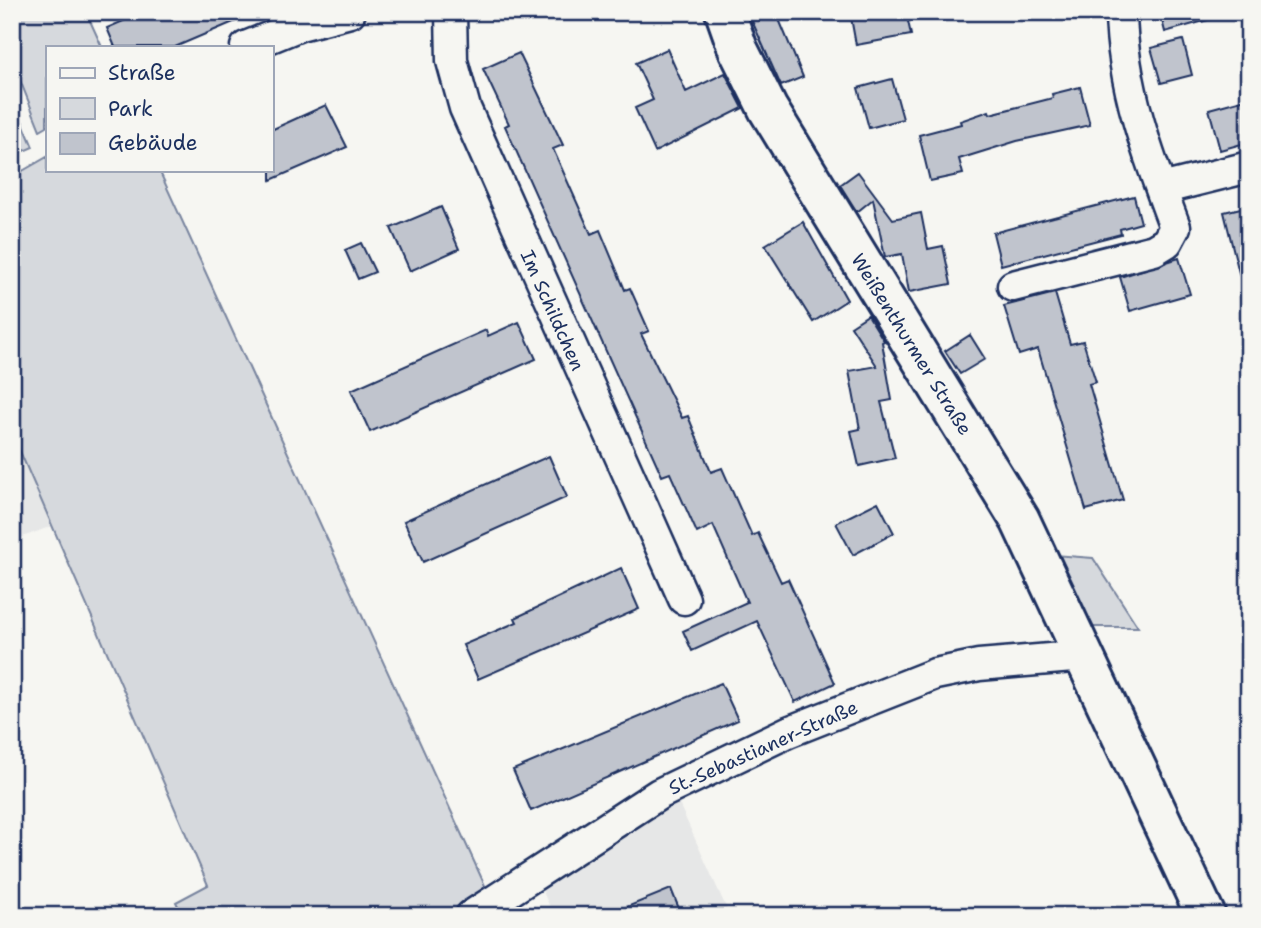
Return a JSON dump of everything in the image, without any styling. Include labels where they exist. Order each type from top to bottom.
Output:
[{"type":"main road","name":"Weißenthurmer Straße","points":[[725,12],[738,49],[768,109],[1020,520],[1206,916]]},
{"type":"street","points":[[248,46],[300,25],[350,12]]},
{"type":"street","name":"Im Schildchen","points":[[451,12],[452,61],[465,108],[684,599]]},
{"type":"street","points":[[1013,286],[1154,250],[1167,242],[1175,227],[1139,129],[1121,35],[1121,12]]},
{"type":"street","points":[[1161,189],[1249,167]]},
{"type":"street","name":"St.-Sebastianer-Straße","points":[[471,916],[659,794],[788,732],[936,674],[979,665],[1091,668]]},
{"type":"shaded area","points":[[12,433],[52,526],[12,541]]},
{"type":"shaded area","points":[[675,795],[730,916],[554,916],[538,881]]},
{"type":"green space","points":[[12,12],[86,12],[102,46],[46,46],[46,127],[40,130],[12,60]]},
{"type":"green space","points":[[12,97],[33,147],[12,156]]},
{"type":"green space","points":[[46,158],[46,172],[160,172],[487,890],[451,916],[183,916],[176,902],[208,885],[12,433],[12,177]]},
{"type":"green space","points":[[1054,555],[1093,558],[1138,627],[1089,627]]},
{"type":"building","points":[[144,12],[257,12],[177,46],[115,46],[107,28]]},
{"type":"building","points":[[748,12],[776,12],[803,77],[781,86]]},
{"type":"building","points":[[850,12],[906,12],[911,35],[856,45]]},
{"type":"building","points":[[1160,12],[1214,12],[1215,18],[1165,32]]},
{"type":"building","points":[[1183,40],[1192,75],[1161,83],[1151,48]]},
{"type":"building","points":[[667,49],[686,92],[725,73],[743,108],[655,152],[635,108],[653,100],[636,63]]},
{"type":"building","points":[[519,53],[563,145],[553,149],[591,234],[600,230],[625,290],[630,288],[649,331],[641,334],[682,418],[688,416],[711,472],[722,468],[752,536],[758,533],[781,582],[788,579],[835,683],[795,702],[757,621],[692,651],[683,631],[747,602],[713,525],[697,533],[670,473],[662,476],[505,126],[509,124],[483,69]]},
{"type":"building","points":[[892,79],[903,119],[869,128],[858,88]]},
{"type":"building","points":[[1080,87],[1090,125],[1017,141],[959,159],[963,174],[930,181],[919,135],[961,124],[960,121],[989,111],[990,114],[1053,98],[1052,94]]},
{"type":"building","points":[[1249,98],[1249,142],[1220,150],[1209,109]]},
{"type":"building","points":[[326,105],[347,147],[271,180],[273,129]]},
{"type":"building","points":[[858,172],[893,219],[921,213],[928,249],[943,246],[951,284],[909,292],[902,254],[885,257],[873,199],[857,212],[840,185]]},
{"type":"building","points":[[1134,196],[1141,223],[1120,229],[1121,234],[1001,265],[993,233]]},
{"type":"building","points":[[1249,206],[1249,284],[1242,285],[1224,212]]},
{"type":"building","points":[[441,207],[459,249],[410,271],[391,228]]},
{"type":"building","points":[[803,222],[847,300],[813,322],[765,245]]},
{"type":"building","points":[[361,243],[375,272],[358,279],[345,250]]},
{"type":"building","points":[[1179,258],[1190,294],[1130,311],[1120,277]]},
{"type":"building","points":[[1055,293],[1070,344],[1083,341],[1096,382],[1089,384],[1123,500],[1086,510],[1038,349],[1019,355],[1004,306]]},
{"type":"building","points":[[868,315],[884,341],[882,342],[892,400],[881,402],[895,458],[859,466],[851,431],[860,429],[849,371],[877,366],[851,326]]},
{"type":"building","points":[[519,322],[536,359],[370,432],[351,390],[486,330],[488,336]]},
{"type":"building","points":[[970,335],[985,359],[960,374],[945,351]]},
{"type":"building","points":[[549,456],[567,497],[423,562],[404,521]]},
{"type":"building","points":[[878,502],[894,533],[853,555],[836,523]]},
{"type":"building","points":[[621,568],[639,609],[478,679],[463,645],[517,622],[515,618]]},
{"type":"building","points":[[721,683],[738,720],[531,811],[513,770]]},
{"type":"building","points":[[671,889],[682,916],[607,915]]}]
